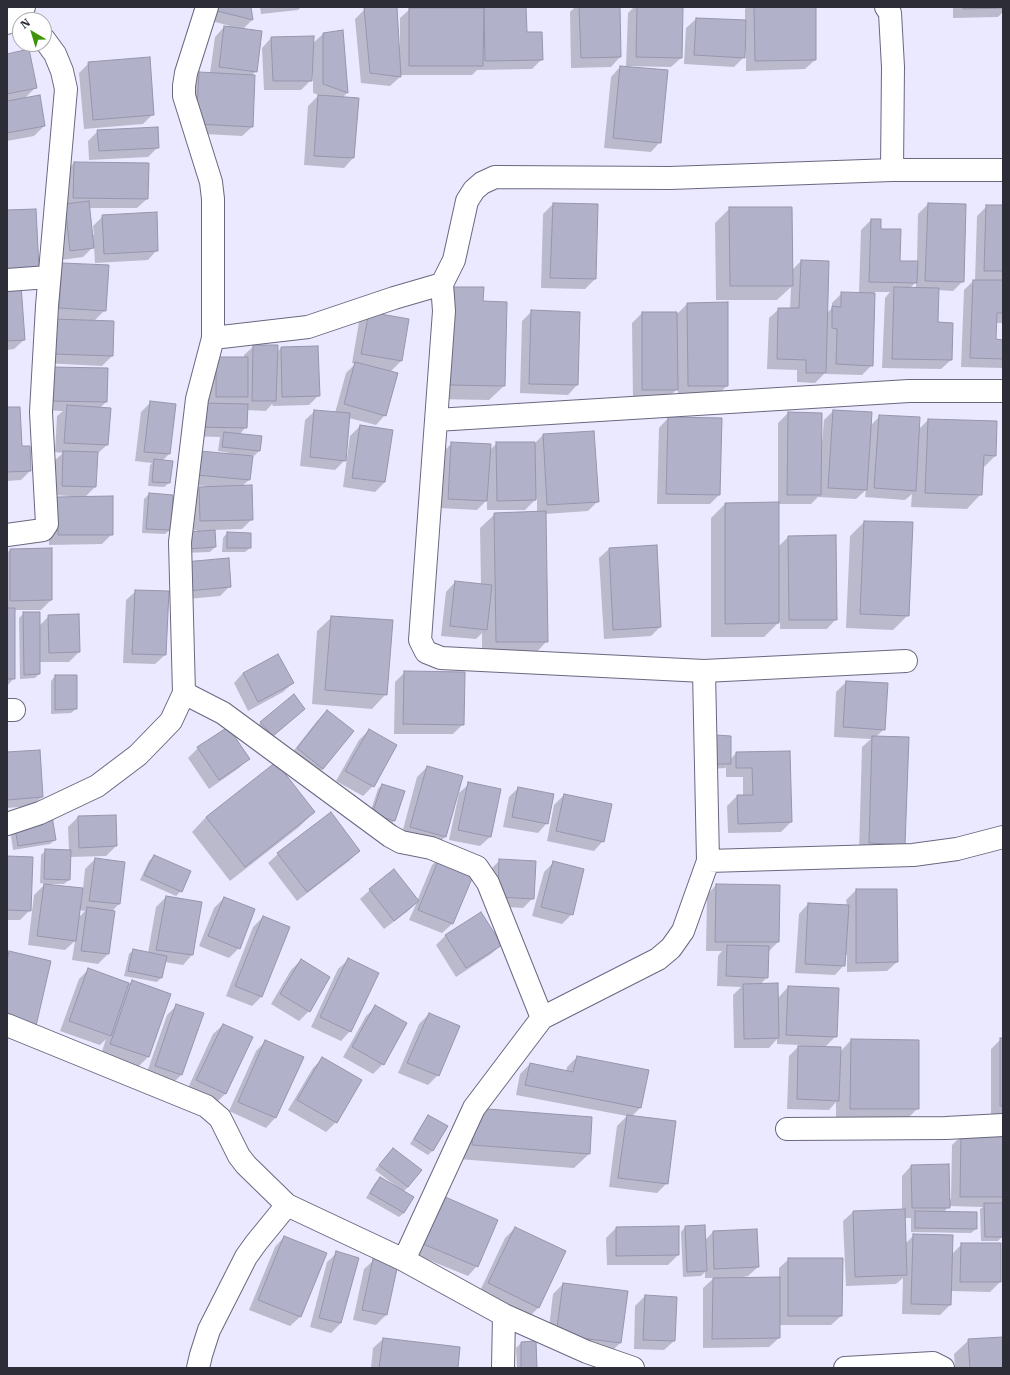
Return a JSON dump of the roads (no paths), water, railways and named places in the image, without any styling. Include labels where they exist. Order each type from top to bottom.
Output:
[{"type":"street","points":[[7,824],[40,813],[97,786],[130,760],[171,721],[184,693],[180,542],[197,399],[214,338],[213,199],[211,182],[184,96],[186,73],[207,7]]},
{"type":"street","points":[[886,7],[890,13],[893,67],[892,170]]},
{"type":"street","points":[[7,535],[43,530],[47,524],[41,412],[49,277],[66,89],[62,71],[52,50]]},
{"type":"street","points":[[906,660],[704,671],[441,658],[426,652],[420,640],[444,311],[442,284],[454,260],[467,201],[474,190],[482,183],[495,177],[670,178],[892,170],[1003,170]]},
{"type":"street","points":[[7,280],[49,277]]},
{"type":"street","points":[[214,338],[308,327],[394,298],[442,284]]},
{"type":"street","points":[[436,420],[909,392],[1003,391]]},
{"type":"street","points":[[404,1260],[474,1108],[542,1018],[658,959],[671,948],[683,931],[708,861],[704,671]]},
{"type":"street","points":[[184,693],[223,713],[390,836],[401,842],[431,848],[477,867],[488,883],[542,1018]]},
{"type":"street","points":[[708,861],[913,856],[957,849],[1003,837]]},
{"type":"street","points":[[7,1025],[206,1106],[220,1118],[239,1156],[246,1165],[287,1205],[404,1260],[504,1315],[587,1352],[633,1368]]},
{"type":"street","points":[[787,1129],[946,1128],[1003,1125]]},
{"type":"street","points":[[198,1368],[209,1330],[246,1257],[287,1205]]},
{"type":"street","points":[[503,1368],[504,1315]]},
{"type":"street","points":[[845,1368],[933,1363],[943,1368]]}]
